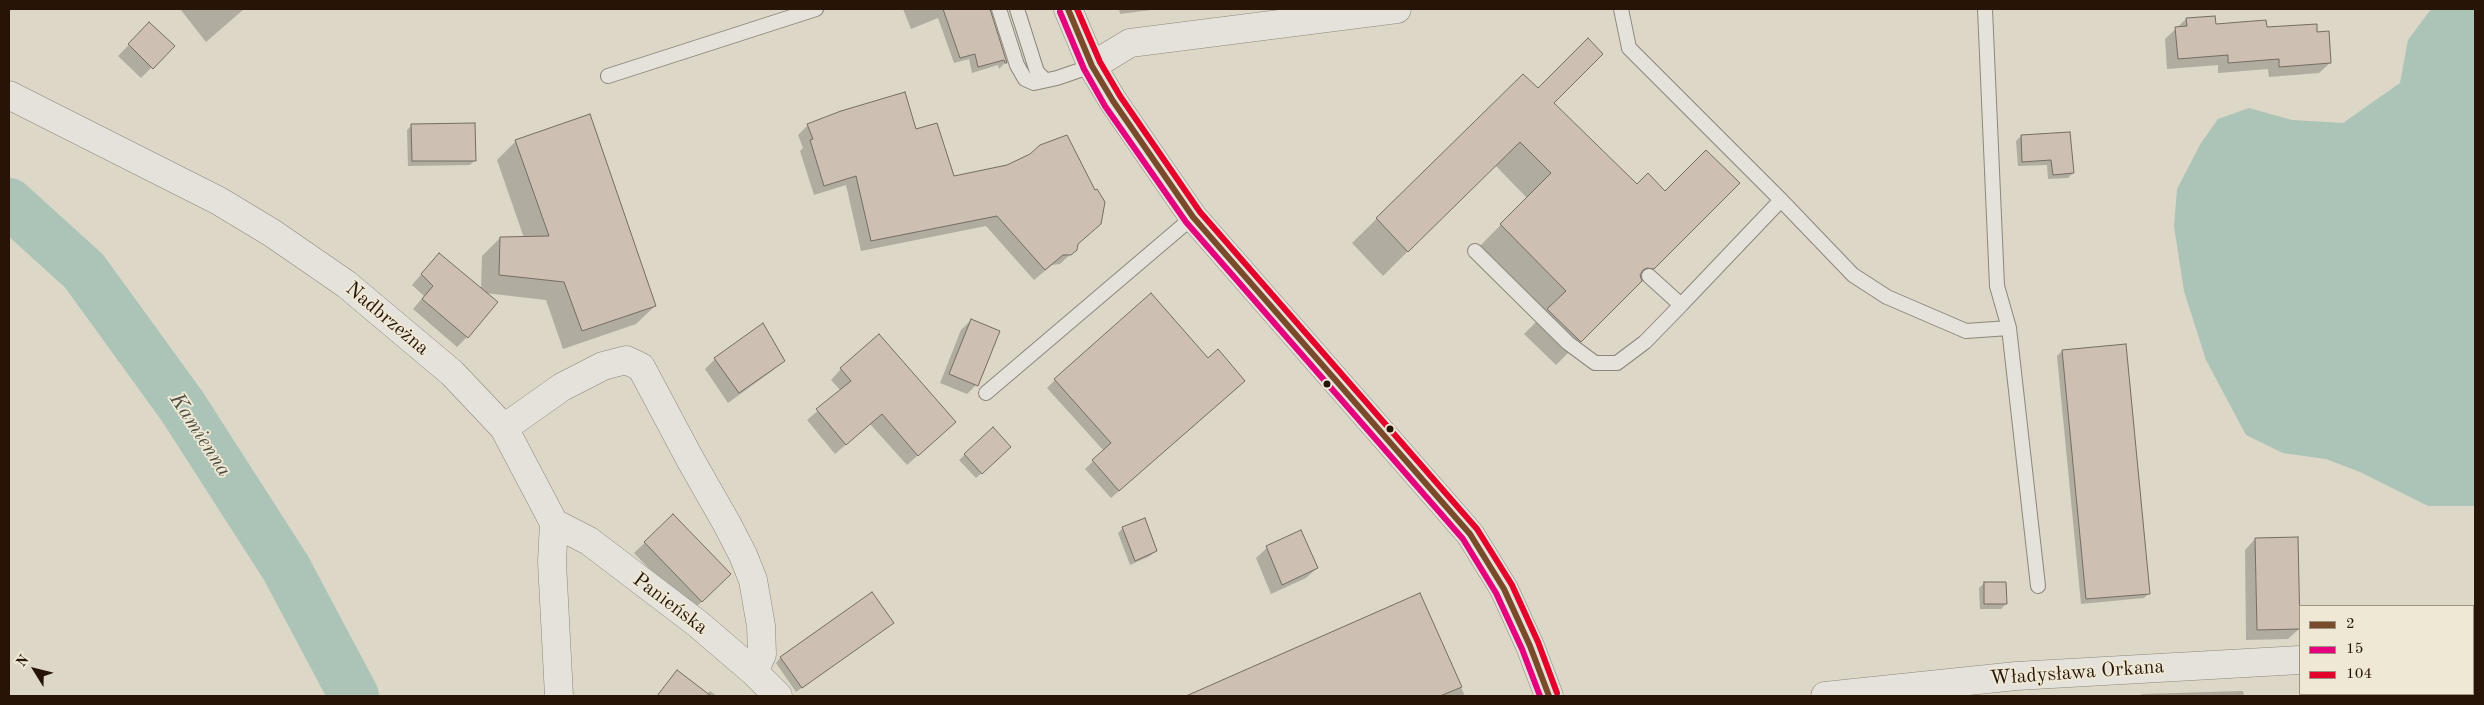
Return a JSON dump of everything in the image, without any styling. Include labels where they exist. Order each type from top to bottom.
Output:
[{"type":"street","points":[[1068,9],[1092,66],[1113,101],[1193,217],[1470,534],[1504,589],[1530,646],[1549,696]]},
{"type":"street","points":[[1092,66],[1130,43],[1397,9]]},
{"type":"street","name":"Nadbrzeżna","points":[[9,95],[218,201],[272,233],[346,284],[452,373],[504,428],[554,523]]},
{"type":"street","points":[[504,428],[562,387],[603,366],[626,360],[641,367],[735,539],[753,580],[761,626],[762,654],[754,672]]},
{"type":"street","points":[[554,523],[552,562],[559,696]]},
{"type":"street","name":"Panieńska","points":[[554,523],[589,541],[698,624],[754,672],[778,696]]},
{"type":"street","name":"Władysława Orkana","points":[[1825,696],[2016,676],[2299,660]]},
{"type":"lane","points":[[608,76],[816,9]]},
{"type":"lane","points":[[999,9],[1020,73],[1025,79],[1034,83],[1092,66]]},
{"type":"lane","points":[[1017,9],[1037,72],[1045,80]]},
{"type":"lane","points":[[1621,9],[1629,48],[1853,275],[1886,298],[1966,331],[2010,328]]},
{"type":"lane","points":[[1985,9],[1997,286],[2010,328],[2038,586]]},
{"type":"lane","points":[[1475,251],[1568,343],[1595,363],[1617,363],[1645,342],[1781,200]]},
{"type":"lane","points":[[986,393],[1193,217]]},
{"type":"lane","points":[[1649,276],[1680,305]]},
{"type":"shaded area","points":[[2431,9],[2475,9],[2475,506],[2428,506],[2360,472],[2326,459],[2283,453],[2246,435],[2206,360],[2184,291],[2174,226],[2177,189],[2201,143],[2218,119],[2249,108],[2292,120],[2343,123],[2400,83],[2408,40]]},
{"type":"building","points":[[943,9],[990,9],[1007,63],[1004,60],[978,67],[975,54],[960,58]]},
{"type":"building","points":[[2215,16],[2216,24],[2266,20],[2267,27],[2317,24],[2317,32],[2329,31],[2331,63],[2279,67],[2279,59],[2228,63],[2228,55],[2178,59],[2175,27],[2187,26],[2186,18]]},
{"type":"building","points":[[149,22],[175,46],[153,69],[128,44]]},
{"type":"building","points":[[1588,38],[1603,54],[1554,103],[1637,184],[1648,173],[1665,191],[1706,150],[1740,183],[1654,269],[1647,268],[1643,270],[1640,275],[1642,281],[1581,342],[1547,309],[1566,291],[1500,224],[1551,173],[1520,142],[1408,252],[1376,218],[1523,74],[1538,88]]},
{"type":"building","points":[[905,92],[916,129],[937,123],[954,176],[1007,165],[1030,154],[1040,145],[1067,135],[1095,190],[1097,189],[1105,202],[1101,224],[1078,244],[1077,250],[1071,255],[1063,255],[1045,270],[997,216],[871,241],[856,176],[824,186],[810,140],[813,139],[807,124],[841,111]]},
{"type":"building","points":[[590,114],[656,306],[582,331],[564,282],[499,275],[500,237],[549,236],[515,140]]},
{"type":"building","points":[[475,123],[476,161],[412,161],[411,124]]},
{"type":"building","points":[[2070,132],[2074,173],[2053,175],[2051,160],[2022,162],[2021,135]]},
{"type":"building","points":[[439,253],[498,302],[468,338],[422,299],[433,286],[421,274]]},
{"type":"building","points":[[1151,293],[1208,358],[1218,349],[1245,381],[1119,491],[1092,460],[1111,443],[1054,379]]},
{"type":"building","points":[[971,319],[1000,331],[978,386],[949,374]]},
{"type":"building","points":[[763,323],[785,361],[739,393],[714,358]]},
{"type":"building","points":[[879,334],[956,422],[918,456],[882,414],[846,445],[816,409],[851,381],[840,368]]},
{"type":"building","points":[[2126,344],[2150,594],[2086,599],[2062,350]]},
{"type":"building","points":[[993,427],[1011,447],[982,474],[964,454]]},
{"type":"building","points":[[673,514],[731,574],[702,602],[644,542]]},
{"type":"building","points":[[1145,518],[1157,551],[1135,561],[1122,527]]},
{"type":"building","points":[[1301,530],[1318,568],[1282,585],[1266,546]]},
{"type":"building","points":[[2298,537],[2299,629],[2257,630],[2255,538]]},
{"type":"building","points":[[1984,582],[2006,582],[2007,604],[1984,604]]},
{"type":"building","points":[[872,592],[894,623],[802,688],[780,657]]},
{"type":"building","points":[[1420,593],[1462,687],[1440,696],[1186,696]]},
{"type":"building","points":[[677,670],[711,696],[657,696]]},
{"type":"waterway","name":"Kamienna","points":[[9,203],[84,271],[182,406],[286,568],[354,696]]},
{"type":"transit line","name":"2","points":[[1068,9],[1092,66],[1113,101],[1193,217],[1470,534],[1504,589],[1530,646],[1549,696]]},
{"type":"transit line","name":"104","points":[[1077,9],[1100,62],[1120,96],[1200,212],[1477,529],[1512,585],[1538,642],[1557,693]]},
{"type":"transit line","name":"15","points":[[1060,12],[1084,69],[1105,106],[1186,222],[1463,539],[1496,593],[1522,649],[1540,696]]}]
